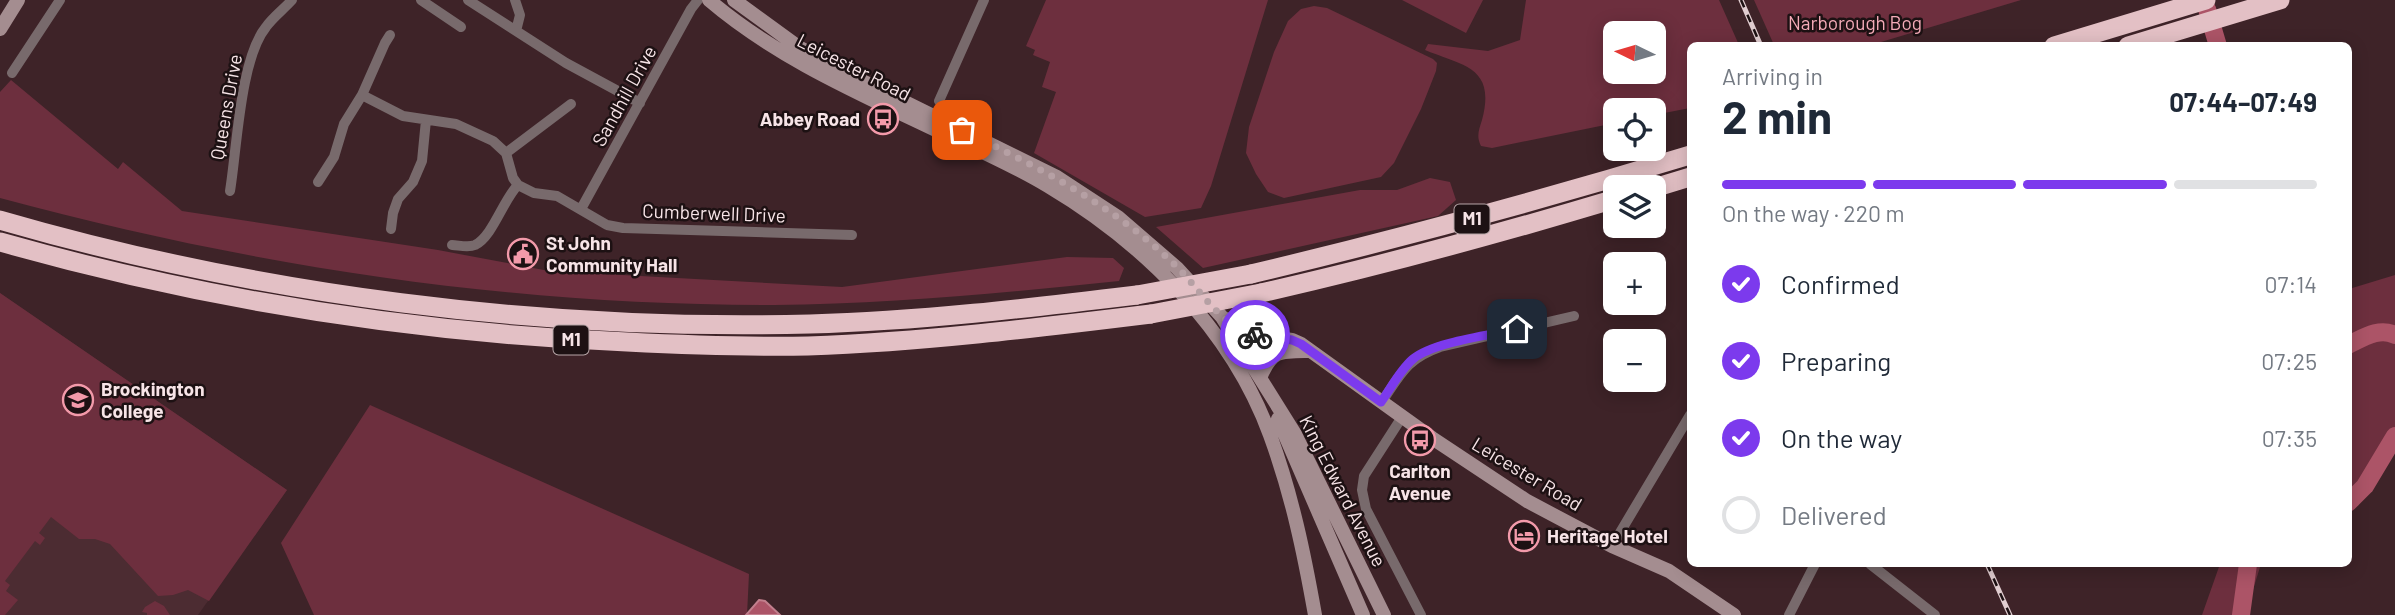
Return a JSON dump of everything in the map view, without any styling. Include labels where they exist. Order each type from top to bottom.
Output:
[{"type":"highway","points":[[2067,42],[2206,0]]},
{"type":"highway","points":[[2141,42],[2280,0]]},
{"type":"highway","name":"M1","points":[[0,220],[111,249],[281,285],[435,307],[593,320],[735,325],[810,324],[956,315],[1138,295],[1251,274],[1504,210],[1687,156]]},
{"type":"highway","points":[[1666,184],[1687,178]]},
{"type":"highway","name":"M1","points":[[0,242],[128,275],[287,308],[383,322],[553,339],[806,346],[976,334],[1150,314],[1261,293],[1382,265],[1603,203]]},
{"type":"main road","points":[[0,29],[18,0]]},
{"type":"main road","name":"Leicester Road","points":[[709,0],[770,45],[822,75],[1048,186],[1102,222],[1131,246]]},
{"type":"main road","name":"Leicester Road","points":[[734,0],[797,46],[836,68],[1057,177],[1118,217],[1146,240]]},
{"type":"main road","name":"King Edward Avenue","points":[[1146,240],[1177,268],[1223,317],[1295,434],[1384,615]]},
{"type":"main road","name":"King Edward Avenue","points":[[1131,246],[1168,279],[1204,319],[1257,405],[1270,435],[1299,527],[1315,615]]},
{"type":"main road","name":"Leicester Road","points":[[1223,317],[1251,334],[1292,340],[1301,344],[1402,417],[1527,501],[1612,546],[1669,571],[1734,615]]},
{"type":"main road","points":[[1262,382],[1268,361],[1275,356],[1291,350],[1308,351]]},
{"type":"main road","name":"King Edward Avenue","points":[[1262,382],[1363,615]]},
{"type":"street","points":[[12,73],[60,0]]},
{"type":"street","name":"Queens Drive","points":[[230,191],[247,73],[255,45],[265,28],[292,0]]},
{"type":"street","points":[[421,0],[438,5],[461,27]]},
{"type":"street","points":[[515,0],[520,15],[516,31]]},
{"type":"street","name":"Sandhill Drive","points":[[581,209],[698,0]]},
{"type":"street","points":[[939,101],[984,0]]},
{"type":"street","points":[[472,1],[566,63],[640,103]]},
{"type":"street","points":[[318,182],[334,157],[344,124],[362,94],[383,38]]},
{"type":"street","points":[[362,94],[403,116],[456,124],[493,141],[506,152],[517,184],[507,196],[496,221],[477,244],[452,245]]},
{"type":"street","points":[[506,152],[571,104]]},
{"type":"street","points":[[391,229],[398,199],[417,184],[426,120]]},
{"type":"street","points":[[317,160],[328,166]]},
{"type":"street","name":"Cumberwell Drive","points":[[517,184],[534,193],[557,196],[607,225],[623,228],[852,235]]},
{"type":"street","points":[[1381,402],[1406,366],[1423,353],[1440,346],[1574,316]]},
{"type":"street","points":[[1402,417],[1367,469],[1362,490],[1366,509],[1421,615]]},
{"type":"street","points":[[1612,546],[1687,420]]},
{"type":"street","points":[[1788,615],[1813,567]]},
{"type":"street","points":[[1874,567],[1935,615]]},
{"type":"shaded area","name":"Brockington College","points":[[0,293],[287,490],[198,615],[0,615]]},
{"type":"shaded area","points":[[759,600],[765,601],[780,615],[746,615]]},
{"type":"green space","points":[[1046,0],[1268,0],[1211,186],[1201,208],[1145,217],[1034,153],[1056,92],[1042,87],[1050,62],[1033,55],[1035,50],[1026,46]]},
{"type":"green space","points":[[1402,0],[1483,0],[1466,33]]},
{"type":"green space","points":[[1526,0],[1719,0],[1738,42],[1687,42],[1687,109],[1666,113],[1666,98],[1603,98],[1603,125],[1492,148],[1481,146],[1479,139],[1485,102],[1480,79],[1464,65],[1425,50],[1428,44],[1488,51],[1520,40]]},
{"type":"green space","name":"Narborough Bog","points":[[1754,0],[2021,0],[1881,42],[1773,42]]},
{"type":"green space","points":[[1314,6],[1327,8],[1433,59],[1437,63],[1436,71],[1421,109],[1394,163],[1381,177],[1284,198],[1268,192],[1256,174],[1246,153],[1249,127],[1274,52],[1288,21],[1301,9]]},
{"type":"green space","points":[[11,80],[118,169],[123,162],[182,211],[438,250],[549,271],[842,287],[1067,257],[1113,258],[1124,268],[1119,281],[990,294],[774,305],[578,298],[481,290],[286,262],[190,244],[0,198],[0,92]]},
{"type":"green space","points":[[1430,178],[1450,182],[1456,200],[1438,216],[1203,268],[1156,227],[1360,190],[1397,190]]},
{"type":"green space","points":[[2395,275],[2395,430],[2358,506],[2352,507],[2352,288]]},
{"type":"green space","name":"Brockington College","points":[[0,293],[287,490],[209,601],[188,590],[158,596],[110,544],[95,539],[79,539],[51,517],[39,533],[45,538],[40,545],[35,541],[5,581],[10,585],[6,591],[18,600],[5,615],[0,615]]},
{"type":"green space","points":[[370,405],[749,574],[747,615],[314,615],[281,543]]},
{"type":"green space","points":[[2219,567],[2260,567],[2245,615],[2202,615]]},
{"type":"green space","points":[[155,601],[164,606],[170,615],[147,615],[142,612]]},
{"type":"waterway","points":[[2207,9],[2217,42]]},
{"type":"waterway","points":[[2352,343],[2377,333],[2395,335]]},
{"type":"waterway","points":[[2352,499],[2365,486],[2395,436]]},
{"type":"waterway","points":[[2241,615],[2248,567]]},
{"type":"railway","points":[[1741,0],[1759,42]]},
{"type":"railway","points":[[1988,567],[2010,615]]},
{"type":"way so far","points":[[962,130],[1057,177],[1097,202],[1177,268],[1223,317],[1255,335]]},
{"type":"place","name":"Abbey Road","points":[[883,119]]},
{"type":"place","name":"St John Community Hall","points":[[523,254]]},
{"type":"place","name":"Brockington College","points":[[78,400]]},
{"type":"place","name":"Carlton Avenue","points":[[1420,440]]},
{"type":"place","name":"Heritage Hotel","points":[[1524,536]]},
{"type":"route","points":[[1255,335],[1292,340],[1301,344],[1381,402],[1406,366],[1423,353],[1440,346],[1517,329]]}]
